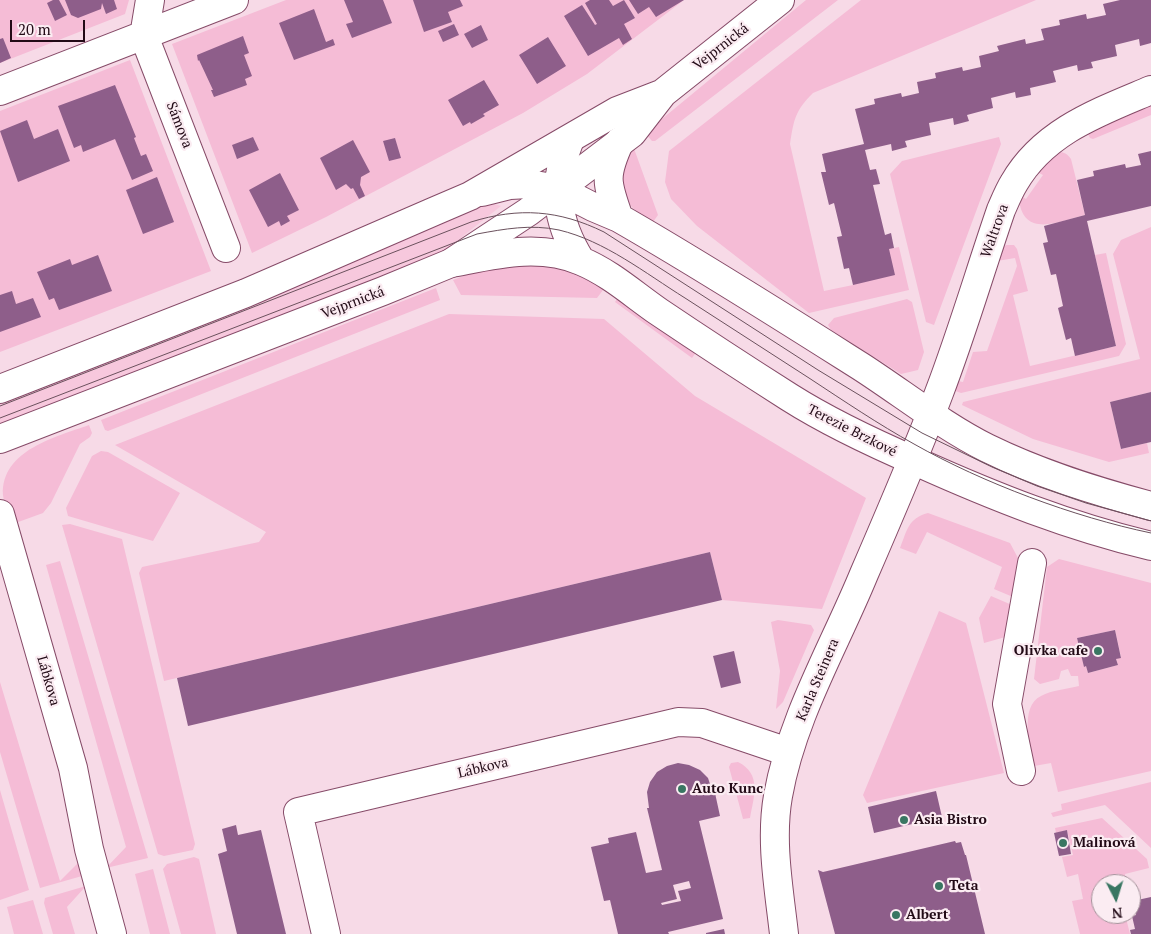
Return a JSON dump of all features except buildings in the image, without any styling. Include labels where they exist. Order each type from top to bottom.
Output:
[{"type":"street","points":[[144,36],[150,0]]},
{"type":"street","points":[[0,91],[234,0]]},
{"type":"street","name":"Vejprnická","points":[[5,443],[451,264],[528,212],[632,132],[663,93],[780,0]]},
{"type":"street","name":"Sámova","points":[[144,36],[226,248]]},
{"type":"street","name":"Waltrova","points":[[915,450],[939,392],[1001,210],[1014,182],[1033,156],[1059,134],[1086,118],[1151,90]]},
{"type":"street","name":"Vejprnická","points":[[0,390],[246,293],[470,196],[617,112],[663,93]]},
{"type":"street","points":[[570,139],[561,163],[558,189],[559,208],[563,227],[570,245],[580,261]]},
{"type":"street","points":[[619,218],[610,193],[608,175],[612,158],[620,141]]},
{"type":"street","points":[[470,196],[510,185],[529,184],[558,189],[619,218],[862,367],[930,413],[986,447],[1036,470],[1094,490],[1151,506]]},
{"type":"street","name":"Terezie Brzkové","points":[[451,264],[523,251],[553,253],[580,261],[608,275],[670,320],[808,408],[856,436],[915,450],[988,494],[1063,522],[1151,546]]},
{"type":"street","name":"Karla Steinera","points":[[784,934],[776,862],[776,824],[778,797],[788,752],[815,683],[864,576],[915,450]]},
{"type":"street","name":"Lábkova","points":[[0,514],[73,768],[89,849],[112,934]]},
{"type":"street","points":[[1021,771],[1007,704],[1032,563]]},
{"type":"street","name":"Lábkova","points":[[0,579],[58,774],[89,849]]},
{"type":"street","name":"Lábkova","points":[[326,934],[298,812],[678,722],[702,723],[788,752]]},
{"type":"shaded area","points":[[0,0],[129,0],[125,14],[0,63]]},
{"type":"shaded area","points":[[286,0],[684,0],[587,74],[523,113],[326,217],[252,253],[172,44]]},
{"type":"shaded area","points":[[806,0],[838,0],[655,141],[652,141],[645,133]]},
{"type":"shaded area","points":[[861,0],[1036,0],[813,93],[802,105],[794,122],[790,144],[824,291],[853,285],[889,249],[899,247],[909,290],[809,313],[697,226],[671,199],[665,182],[669,151]]},
{"type":"shaded area","points":[[130,60],[211,271],[0,352],[0,111]]},
{"type":"shaded area","points":[[1151,105],[1151,115],[1093,139],[1088,134],[1089,130]]},
{"type":"shaded area","points":[[999,137],[1001,144],[934,325],[926,322],[890,174],[902,161]]},
{"type":"shaded area","points":[[632,143],[658,215],[653,222],[633,208],[622,190],[623,167]]},
{"type":"shaded area","points":[[1055,152],[1064,153],[1071,159],[1085,215],[1054,223],[1035,223],[1028,220],[1022,212],[1019,200],[1021,196],[1026,199],[1043,175],[1037,172]]},
{"type":"shaded area","points":[[491,203],[501,206],[434,259],[0,431],[0,397]]},
{"type":"shaded area","points":[[1151,227],[1151,392],[1110,402],[1121,449],[1147,443],[1149,453],[1109,462],[1033,439],[962,405],[963,402],[1140,359],[1113,254],[1121,240]]},
{"type":"shaded area","points":[[1006,245],[1014,245],[1017,249],[1028,291],[1013,295],[1030,366],[1116,346],[1095,255],[1106,253],[1126,344],[1119,356],[961,393],[950,389],[952,380],[963,382],[973,352],[987,351],[1017,266],[1015,258],[997,261],[1001,248]]},
{"type":"shaded area","points":[[512,262],[568,268],[606,286],[597,298],[461,295],[453,280],[484,268]]},
{"type":"shaded area","points":[[436,288],[440,300],[108,431],[105,430],[101,420]]},
{"type":"shaded area","points":[[619,296],[697,351],[692,358],[615,302]]},
{"type":"shaded area","points":[[907,299],[912,302],[924,352],[918,370],[901,374],[831,330],[828,325],[834,318]]},
{"type":"shaded area","points":[[449,314],[604,319],[695,396],[866,498],[822,609],[722,600],[710,552],[164,681],[139,573],[142,567],[259,542],[266,532],[115,445]]},
{"type":"shaded area","points":[[89,425],[92,433],[90,437],[80,444],[51,503],[43,513],[10,525],[3,495],[5,480],[11,467],[21,456],[33,448]]},
{"type":"shaded area","points":[[101,451],[108,452],[180,493],[153,541],[68,516],[66,508],[92,456]]},
{"type":"shaded area","points":[[928,513],[1010,543],[1018,558],[1013,597],[994,589],[1002,567],[927,532],[916,554],[900,548],[912,522],[921,515]]},
{"type":"shaded area","points":[[70,524],[122,539],[195,844],[193,850],[164,856],[158,854],[62,525]]},
{"type":"shaded area","points":[[1059,559],[1151,583],[1151,771],[1058,792],[1051,763],[1034,766],[1030,749],[1028,718],[1034,701],[1050,692],[1079,686],[1078,676],[1071,676],[1068,669],[1061,671],[1059,679],[1040,684],[1034,679],[1047,567]],"holes":[[[1115,630],[1121,657],[1116,659],[1118,665],[1088,673],[1086,666],[1084,666],[1077,638]]]},
{"type":"shaded area","points":[[60,561],[148,858],[106,868],[126,847],[46,565]]},
{"type":"shaded area","points":[[991,596],[1012,605],[1009,636],[984,643],[979,618]]},
{"type":"shaded area","points":[[939,611],[966,623],[1004,773],[867,803],[863,795]]},
{"type":"shaded area","points":[[778,620],[811,625],[814,630],[783,702],[776,709],[780,671],[771,622]]},
{"type":"shaded area","points":[[0,682],[60,881],[78,863],[82,876],[40,888],[0,752]]},
{"type":"shaded area","points":[[738,762],[746,767],[753,779],[754,794],[750,818],[743,819],[729,767],[731,763]]},
{"type":"shaded area","points":[[1151,782],[1151,848],[1105,805],[1053,817],[1051,813],[1062,810],[1061,804]]},
{"type":"shaded area","points":[[0,790],[29,890],[0,900]]},
{"type":"shaded area","points":[[1102,818],[1147,859],[1149,868],[1125,874],[1091,874],[1091,924],[1128,924],[1130,934],[1080,934],[1072,901],[1083,899],[1078,874],[1067,877],[1062,857],[1073,855],[1067,830],[1056,833],[1055,828]]},
{"type":"shaded area","points":[[194,857],[199,859],[216,934],[181,934],[163,869],[167,864]]},
{"type":"shaded area","points":[[153,869],[170,934],[150,934],[135,874]]},
{"type":"shaded area","points":[[86,886],[67,907],[75,934],[53,934],[44,903],[45,898]]},
{"type":"shaded area","points":[[33,900],[43,934],[14,934],[7,907]]},
{"type":"tram line","points":[[0,406],[471,222],[506,214],[539,213],[571,219],[604,232],[818,370],[922,433],[992,467],[1037,486],[1086,503],[1151,521]]},
{"type":"tram line","points":[[0,418],[477,234],[518,228],[549,228],[576,235],[609,250],[874,420],[941,458],[999,485],[1060,508],[1151,533]]},
{"type":"place","name":"Olivka cafe","points":[[1098,651]]},
{"type":"place","name":"Auto Kunc","points":[[682,789]]},
{"type":"place","name":"Asia Bistro","points":[[904,820]]},
{"type":"place","name":"Malinová","points":[[1063,843]]},
{"type":"place","name":"Teta","points":[[939,886]]},
{"type":"place","name":"Albert","points":[[896,915]]}]
